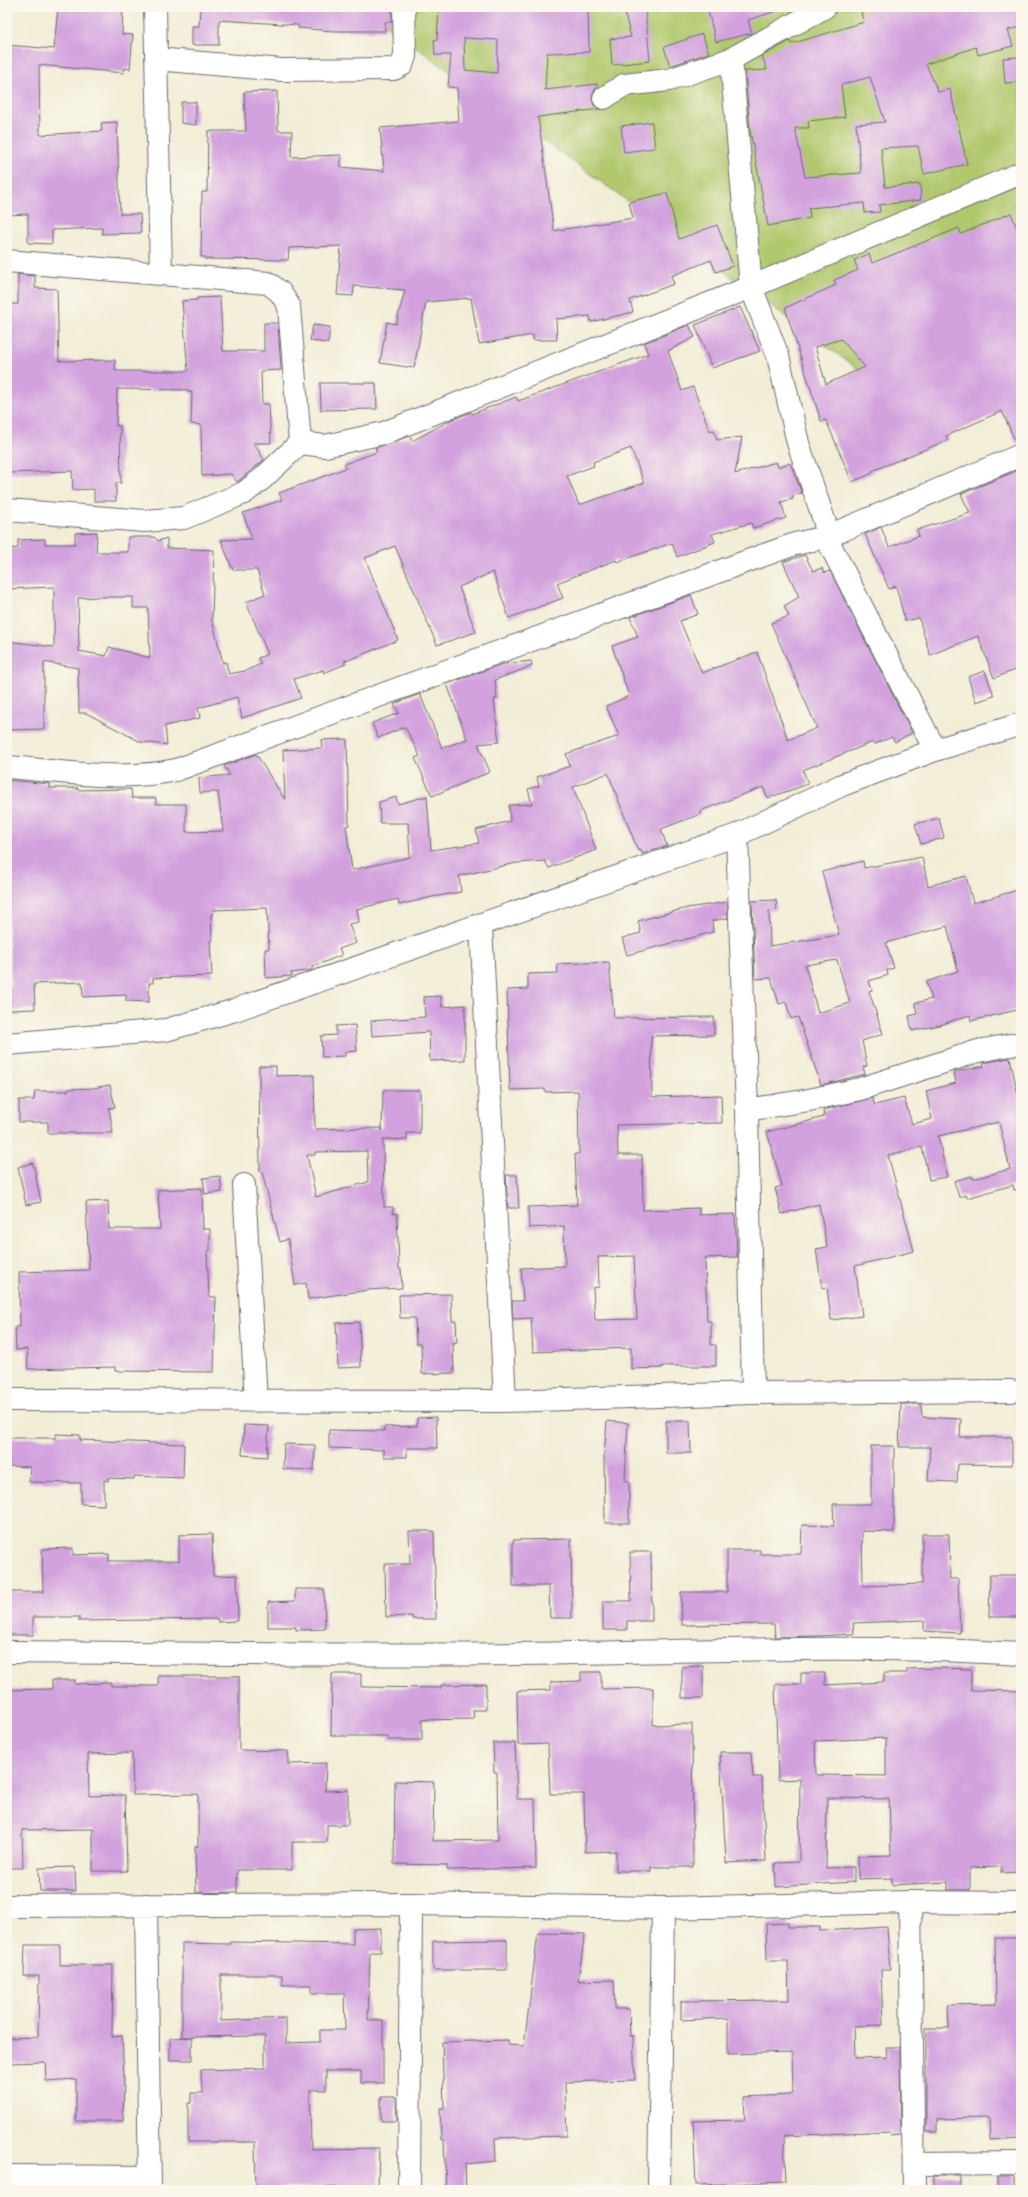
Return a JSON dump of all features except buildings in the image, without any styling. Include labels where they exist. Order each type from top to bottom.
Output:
[{"type":"street","points":[[154,7],[161,273]]},
{"type":"street","points":[[156,59],[282,70],[394,69],[402,65],[405,56],[404,7]]},
{"type":"street","points":[[604,98],[624,85],[669,80],[731,58],[825,7]]},
{"type":"street","points":[[731,58],[751,287],[778,356],[798,443],[825,523],[826,537],[935,750]]},
{"type":"street","points":[[300,443],[325,446],[384,433],[751,287],[1021,173]]},
{"type":"street","points":[[7,261],[268,283],[280,292],[289,306],[300,443]]},
{"type":"street","points":[[7,510],[144,521],[184,518],[244,493],[262,479],[300,443]]},
{"type":"street","points":[[7,767],[125,776],[151,776],[176,770],[753,559],[795,544],[826,537],[1021,454]]},
{"type":"street","points":[[7,1044],[166,1030],[232,1011],[737,835],[842,785],[935,750],[1021,724]]},
{"type":"street","points":[[737,835],[747,1110],[753,1393]]},
{"type":"street","points":[[481,925],[505,1401]]},
{"type":"street","points":[[747,1110],[809,1100],[860,1088],[978,1051],[1021,1043]]},
{"type":"street","points":[[244,1185],[256,1401]]},
{"type":"street","points":[[7,1400],[505,1401],[753,1393],[1011,1391]]},
{"type":"street","points":[[7,1652],[516,1654],[676,1650],[875,1650],[1021,1654]]},
{"type":"street","points":[[910,1902],[910,2026],[915,2164],[914,2190]]},
{"type":"street","points":[[7,1906],[411,1904],[663,1908],[910,1902],[1021,1903]]},
{"type":"street","points":[[409,2190],[411,1904]]},
{"type":"street","points":[[7,2176],[150,2184],[146,1905]]},
{"type":"street","points":[[659,2190],[663,1908]]},
{"type":"street","points":[[915,2164],[1021,2163]]},
{"type":"green space","points":[[361,7],[1021,7],[1021,294],[928,420]]}]
